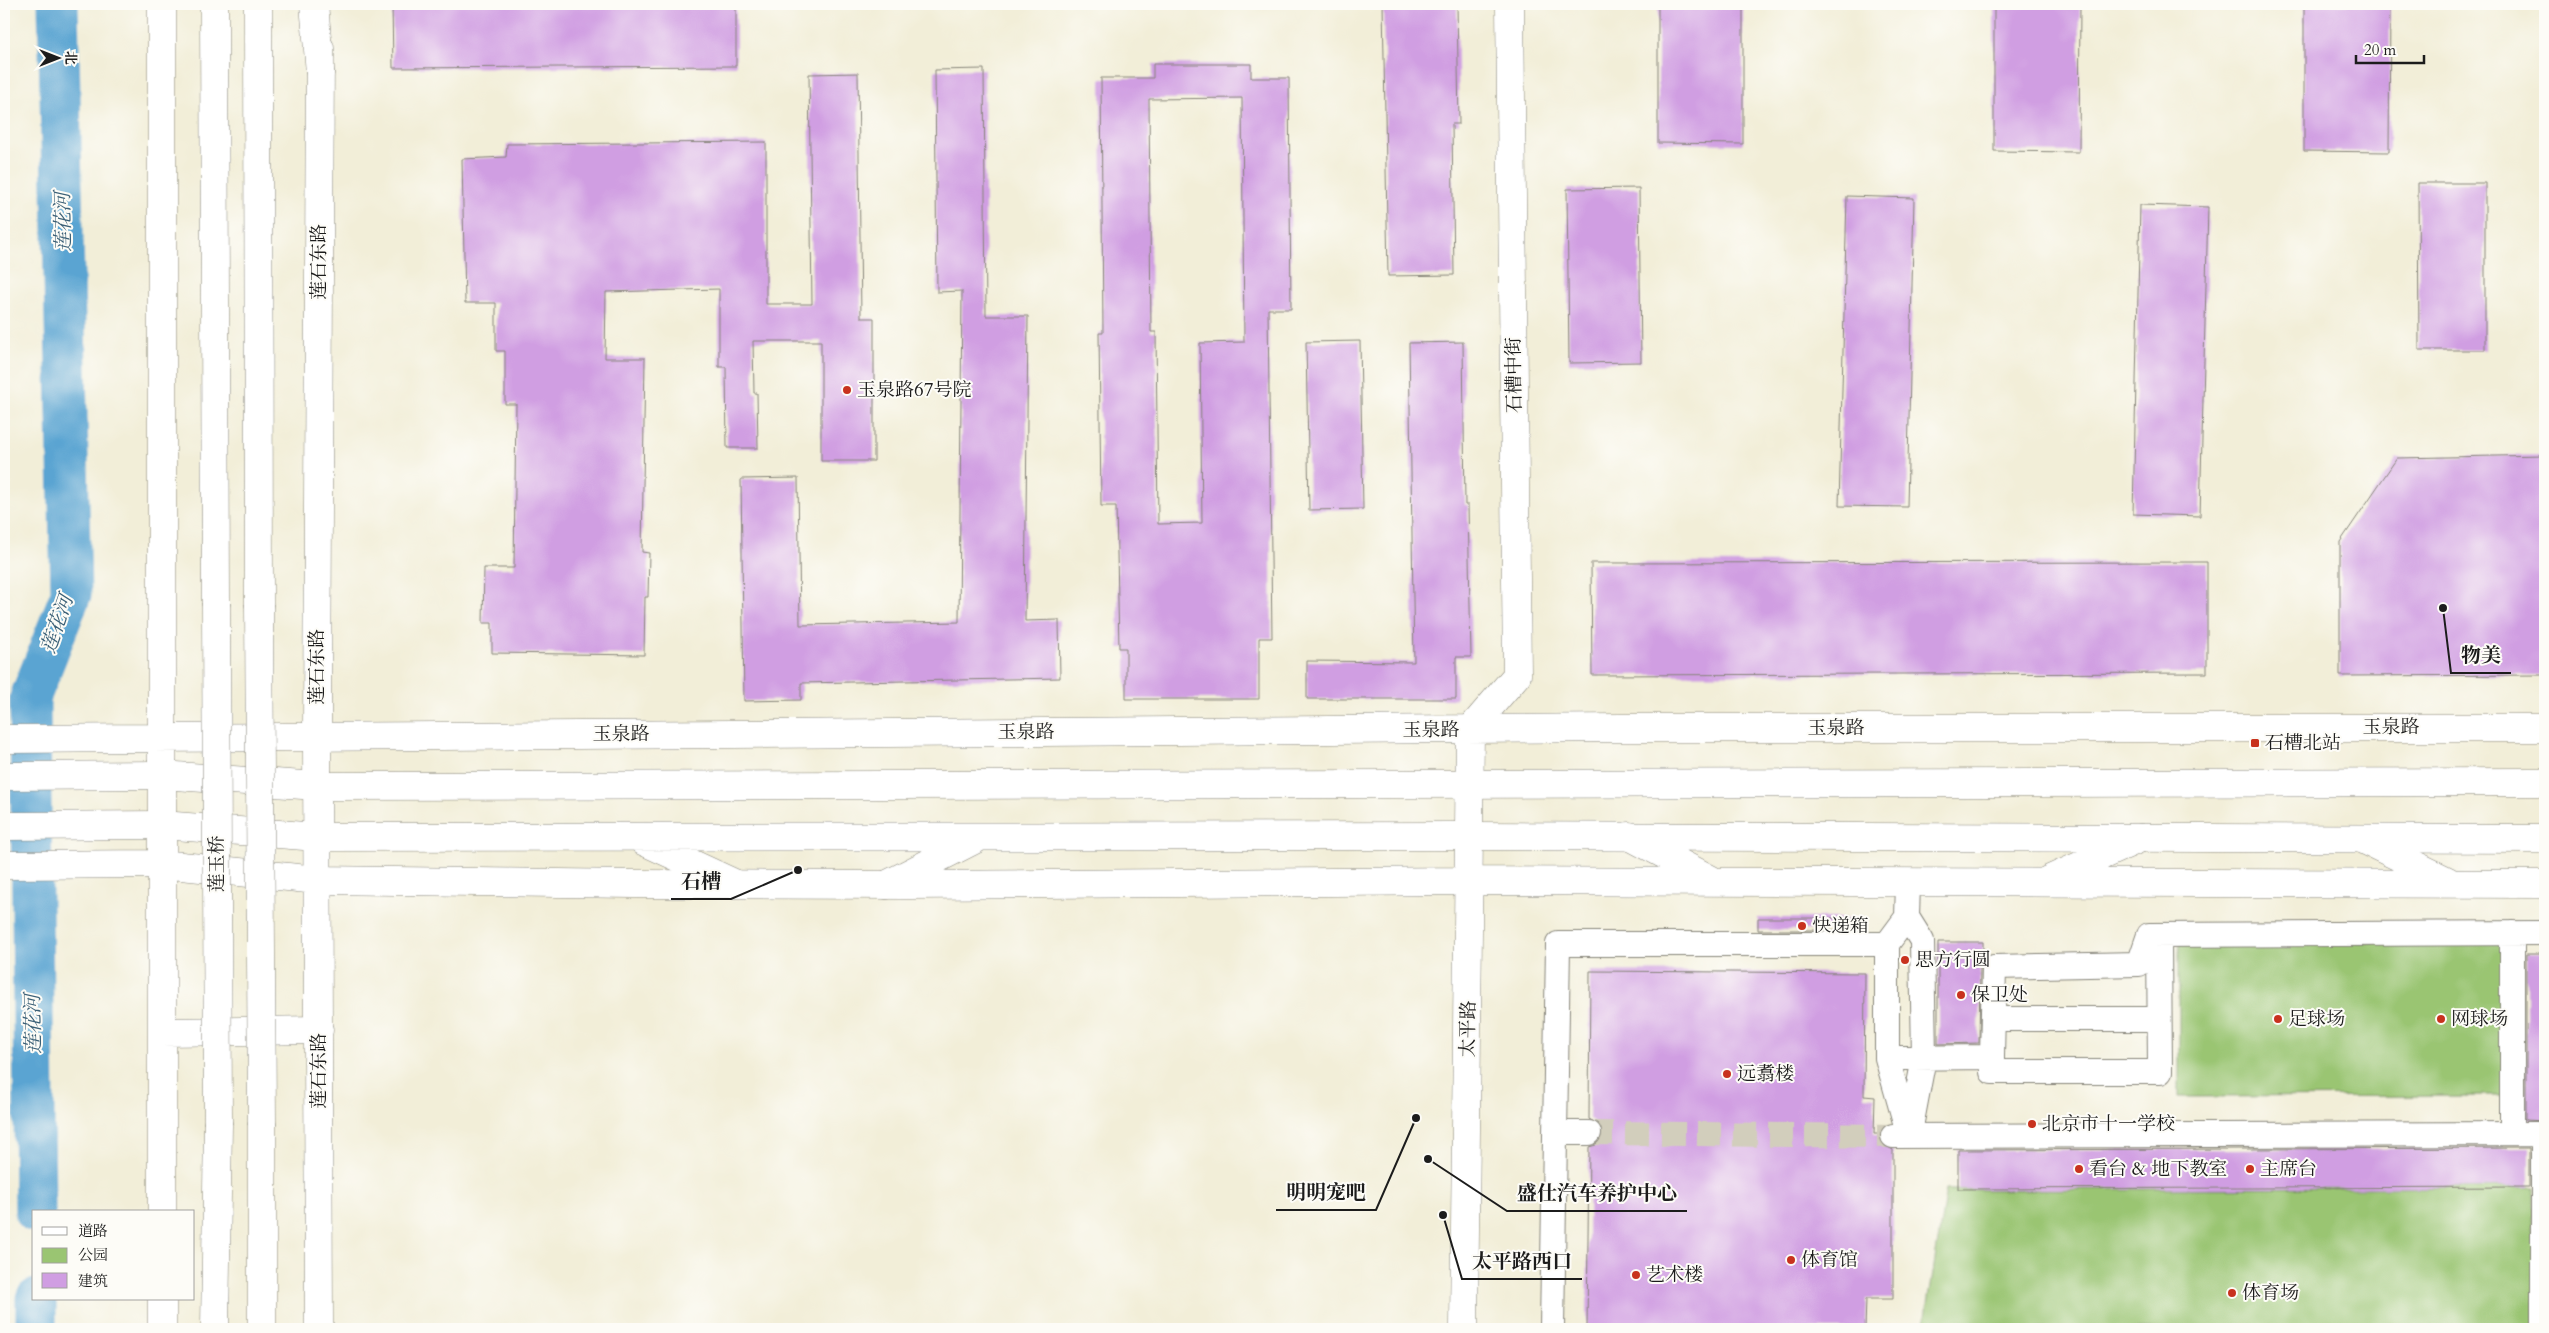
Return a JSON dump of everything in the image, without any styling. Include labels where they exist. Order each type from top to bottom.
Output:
[{"type":"main road","points":[[162,4],[162,1210]]},
{"type":"main road","name":"莲玉桥","points":[[214,4],[218,1124],[215,1329]]},
{"type":"main road","points":[[258,4],[262,1329]]},
{"type":"main road","points":[[314,4],[320,72]]},
{"type":"main road","name":"莲石东路","points":[[319,1329],[317,736],[320,4]]},
{"type":"main road","name":"石槽中街","points":[[1470,730],[1517,675],[1510,4]]},
{"type":"main road","name":"玉泉路","points":[[4,739],[1470,730],[2545,728]]},
{"type":"main road","name":"太平路","points":[[1464,1329],[1470,881],[1470,730]]},
{"type":"main road","points":[[4,776],[162,775],[317,786],[2545,782]]},
{"type":"main road","points":[[4,826],[162,825],[317,837],[1629,836],[2545,839]]},
{"type":"main road","points":[[886,885],[980,836]]},
{"type":"main road","points":[[1629,836],[1714,882]]},
{"type":"main road","points":[[635,837],[736,884]]},
{"type":"main road","points":[[2040,883],[2141,838]]},
{"type":"main road","points":[[2362,839],[2452,884]]},
{"type":"main road","points":[[4,865],[162,864],[317,880],[736,884],[886,885],[1470,881],[2545,884]]},
{"type":"main road","points":[[162,1032],[319,1030]]},
{"type":"main road","points":[[162,1300],[162,1329]]},
{"type":"street","points":[[1901,1136],[1924,1058],[1922,941],[1907,917],[1908,883]]},
{"type":"street","points":[[1901,1136],[1887,1058],[1887,944],[1907,917]]},
{"type":"street","points":[[2512,933],[2512,1134]]},
{"type":"street","points":[[2159,934],[2158,1020],[2160,1072],[1992,1072],[1994,966],[2138,964],[2149,934],[2545,933]]},
{"type":"street","points":[[1552,1329],[1558,944],[1887,944]]},
{"type":"street","points":[[1993,1019],[2158,1020]]},
{"type":"street","points":[[1887,1058],[1992,1057]]},
{"type":"street","points":[[1555,1133],[1589,1133]]},
{"type":"street","points":[[1901,1136],[2544,1134],[2543,1329]]},
{"type":"green space","name":"足球场","points":[[2179,942],[2504,942],[2504,1096],[2179,1097]]},
{"type":"green space","name":"体育场","points":[[2534,1187],[2535,1329],[1924,1329],[1946,1190]]},
{"type":"building","points":[[392,4],[736,4],[736,66],[393,68]]},
{"type":"building","points":[[1383,4],[1457,4],[1459,124],[1452,124],[1454,275],[1388,276]]},
{"type":"building","points":[[1658,4],[1743,4],[1743,144],[1658,143]]},
{"type":"building","points":[[1994,4],[2080,4],[2079,152],[1994,151]]},
{"type":"building","points":[[2304,4],[2390,4],[2389,152],[2304,151]]},
{"type":"building","points":[[1153,64],[1251,64],[1251,78],[1289,78],[1291,309],[1268,309],[1272,638],[1259,638],[1259,699],[1126,699],[1126,648],[1119,648],[1116,506],[1101,506],[1099,333],[1103,333],[1101,78],[1153,78]],"holes":[[[1242,98],[1244,342],[1200,343],[1202,523],[1158,524],[1156,332],[1151,332],[1149,99]]]},
{"type":"building","points":[[984,69],[986,316],[1028,316],[1025,621],[1059,620],[1060,678],[801,683],[801,700],[744,701],[741,479],[798,478],[800,625],[959,622],[962,291],[937,292],[935,70]]},
{"type":"building","points":[[858,73],[861,318],[874,318],[874,461],[821,461],[821,341],[753,341],[754,393],[757,393],[758,448],[727,448],[726,367],[719,367],[719,289],[606,292],[605,358],[645,358],[642,552],[649,553],[648,597],[645,597],[644,655],[492,653],[492,623],[483,623],[484,568],[514,568],[516,404],[505,404],[505,351],[496,351],[496,303],[465,303],[462,159],[506,157],[507,144],[766,142],[766,304],[812,304],[809,74]]},
{"type":"building","points":[[2418,183],[2485,183],[2485,350],[2419,350]]},
{"type":"building","points":[[1639,188],[1641,362],[1569,363],[1567,189]]},
{"type":"building","points":[[1847,196],[1914,198],[1907,507],[1839,506]]},
{"type":"building","points":[[2140,205],[2208,207],[2200,516],[2133,514]]},
{"type":"building","points":[[1360,341],[1363,509],[1309,510],[1306,342]]},
{"type":"building","points":[[1463,342],[1465,505],[1468,505],[1471,657],[1456,657],[1456,699],[1307,699],[1307,661],[1414,662],[1409,343]]},
{"type":"building","points":[[2545,455],[2545,675],[2340,676],[2340,542],[2397,458]]},
{"type":"building","points":[[2207,562],[2207,673],[1592,675],[1591,563]]},
{"type":"building","name":"快递箱","points":[[1758,918],[1862,918],[1862,930],[1758,930]]},
{"type":"building","name":"保卫处","points":[[1938,942],[1983,942],[1983,959],[1980,967],[1979,1043],[1938,1044]]},
{"type":"building","points":[[2526,954],[2545,954],[2545,1121],[2526,1120]]},
{"type":"building","points":[[1590,971],[1865,973],[1864,1096],[1875,1097],[1874,1134],[1880,1134],[1881,1143],[1893,1150],[1893,1299],[1866,1299],[1865,1329],[1587,1329],[1589,1147],[1596,1145],[1603,1133],[1601,1126],[1589,1119]]},
{"type":"building","points":[[2529,1148],[2529,1187],[1958,1189],[1958,1150]]},
{"type":"waterway","name":"莲花河","points":[[35,1210],[30,698],[71,594],[58,4]]},
{"type":"waterway","name":"莲花河","points":[[36,1300],[36,1329]]},
{"type":"tunnel","points":[[1589,1133],[1893,1136]]},
{"type":"place","name":"玉泉路67号院","points":[[847,390]]},
{"type":"place","name":"物美","points":[[2443,608]]},
{"type":"place","name":"石槽北站","points":[[2255,743]]},
{"type":"place","name":"石槽","points":[[798,870]]},
{"type":"place","name":"快递箱","points":[[1802,926]]},
{"type":"place","name":"思方行圆","points":[[1905,960]]},
{"type":"place","name":"保卫处","points":[[1961,995]]},
{"type":"place","name":"足球场","points":[[2278,1019]]},
{"type":"place","name":"网球场","points":[[2441,1019]]},
{"type":"place","name":"远翥楼","points":[[1727,1074]]},
{"type":"place","name":"明明宠吧","points":[[1416,1118]]},
{"type":"place","name":"北京市十一学校","points":[[2032,1124]]},
{"type":"place","name":"盛仕汽车养护中心","points":[[1428,1159]]},
{"type":"place","name":"看台 & 地下教室","points":[[2079,1169]]},
{"type":"place","name":"主席台","points":[[2250,1169]]},
{"type":"place","name":"太平路西口","points":[[1443,1215]]},
{"type":"place","name":"体育馆","points":[[1791,1260]]},
{"type":"place","name":"艺术楼","points":[[1636,1275]]},
{"type":"place","name":"体育场","points":[[2232,1293]]}]
